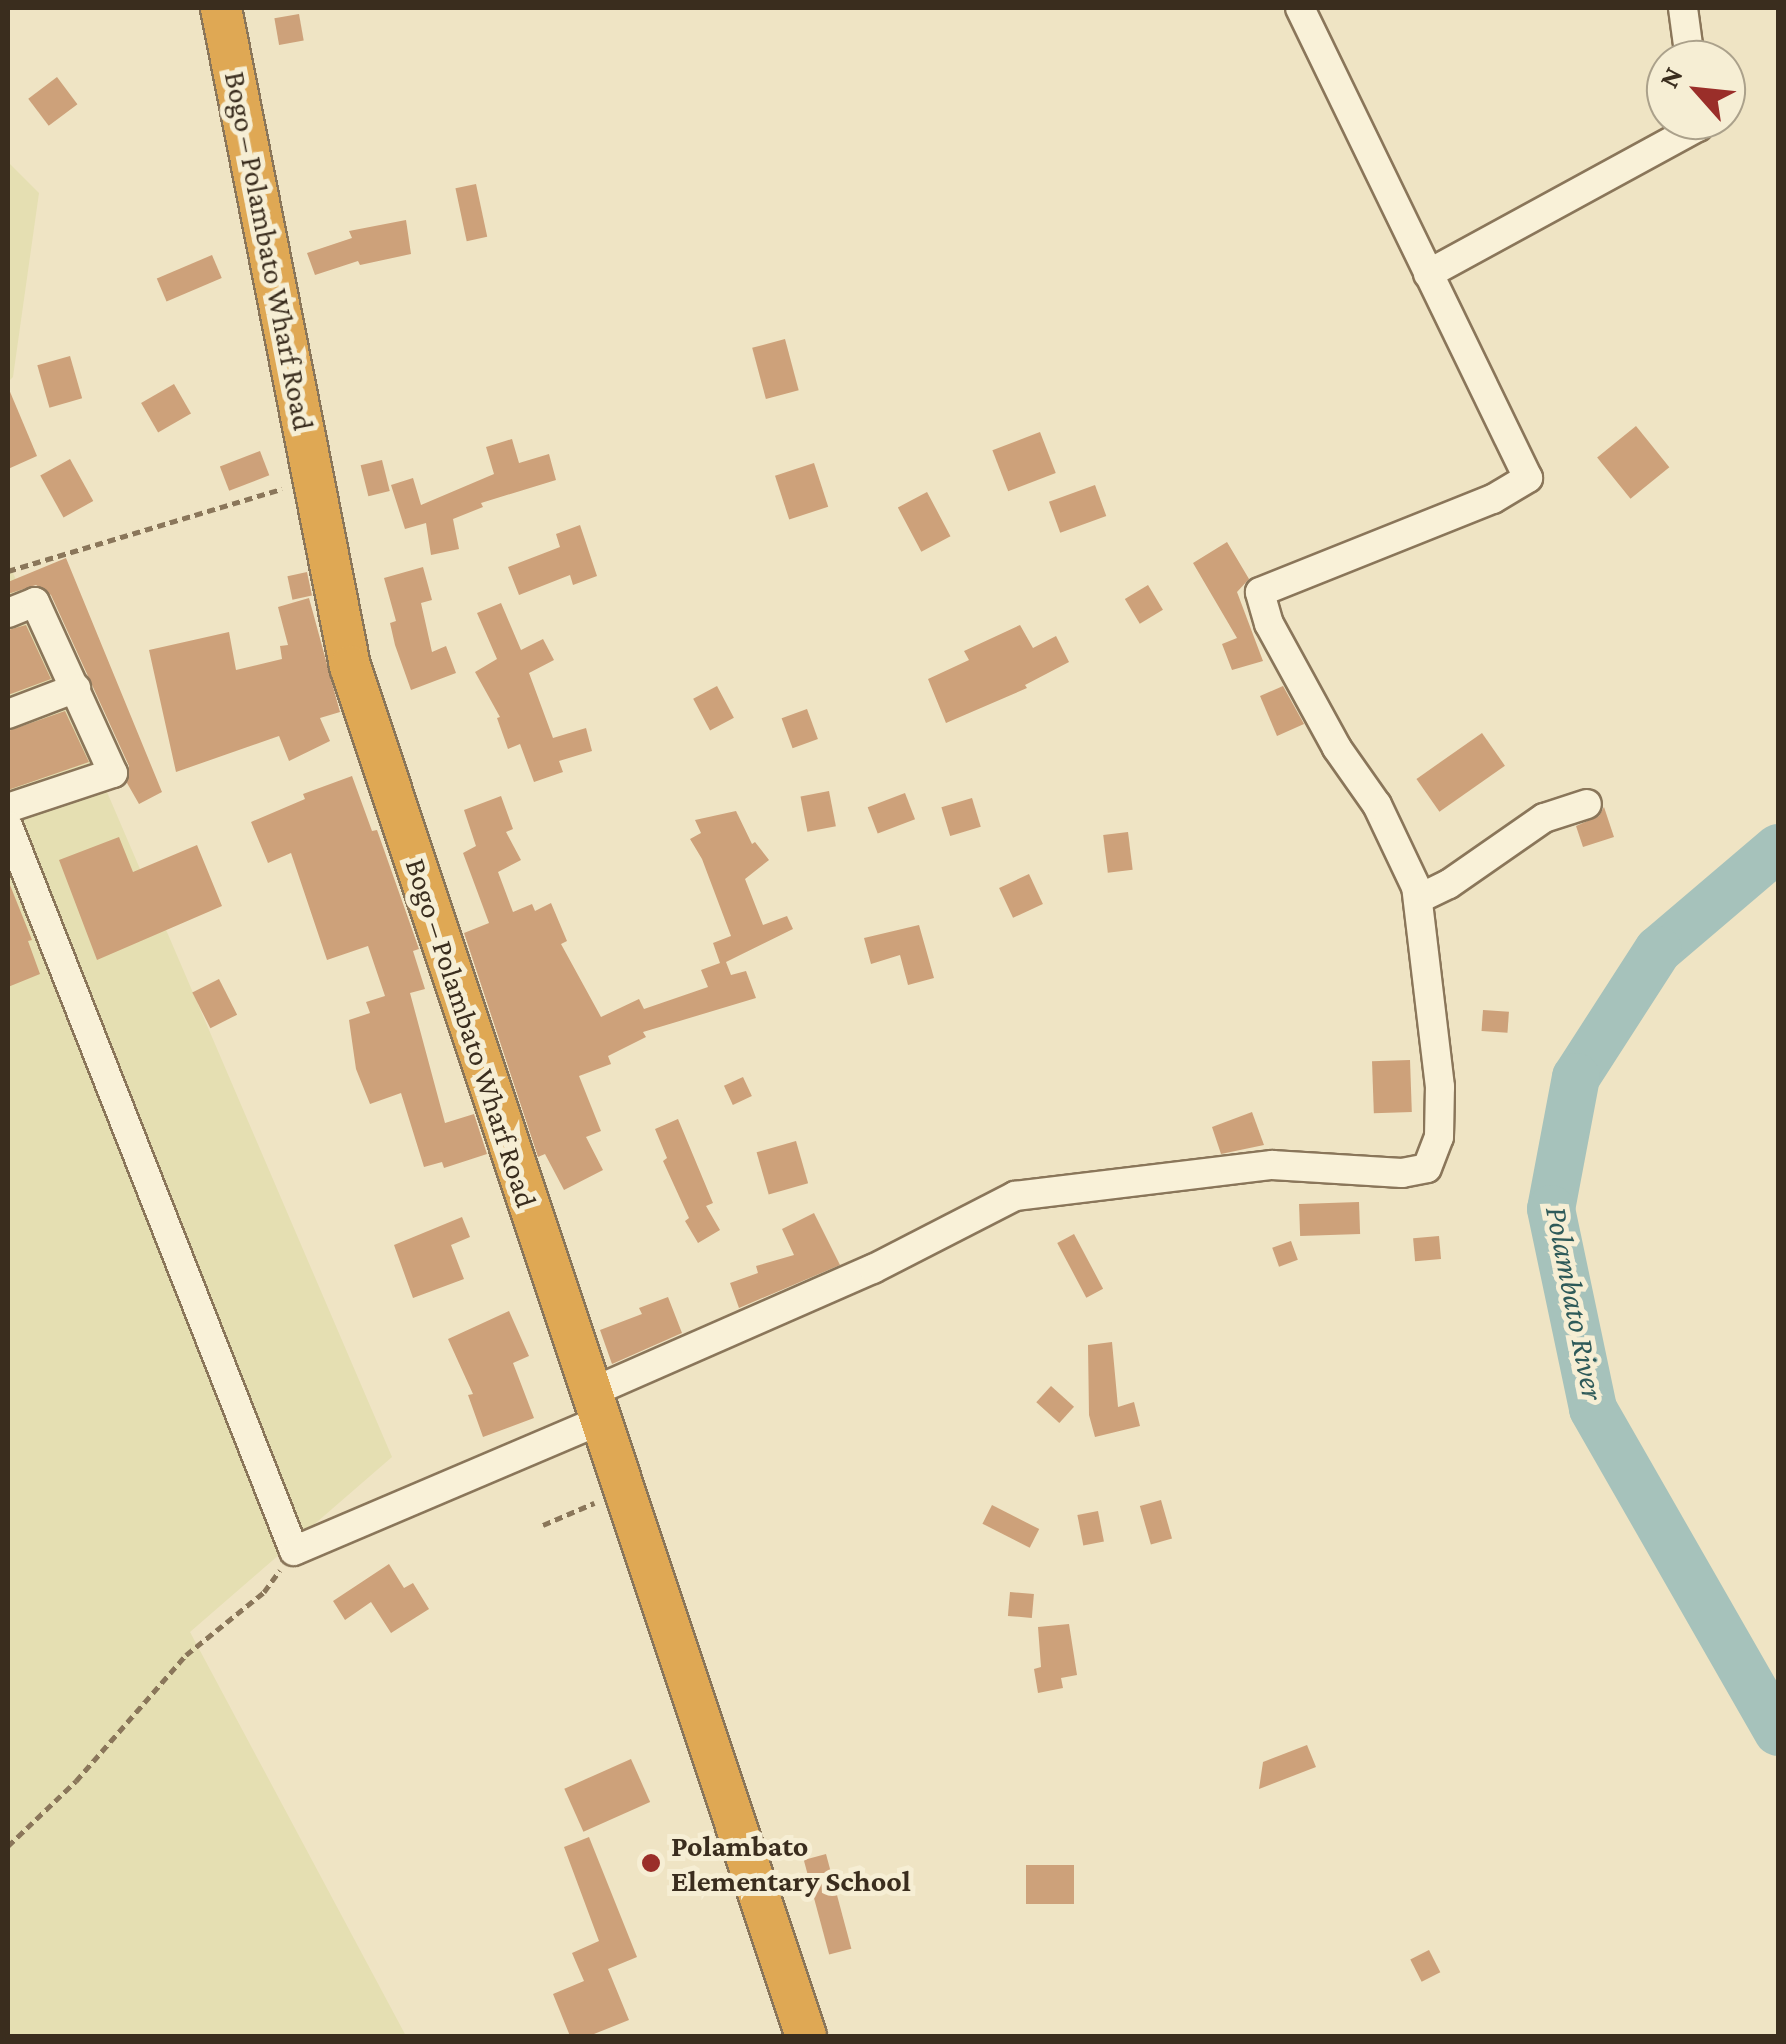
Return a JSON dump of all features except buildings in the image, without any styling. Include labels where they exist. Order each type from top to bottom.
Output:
[{"type":"highway","name":"Bogo – Polambato Wharf Road","points":[[221,8],[350,666],[806,2036]]},
{"type":"street","points":[[8,826],[294,1551],[873,1270],[1015,1196],[1272,1165],[1402,1173],[1427,1168],[1438,1137],[1440,1087],[1416,887],[1377,805],[1337,748],[1268,624],[1260,592],[1493,499],[1528,478],[1300,8]]},
{"type":"street","points":[[1683,8],[1687,40]]},
{"type":"street","points":[[1428,274],[1674,140]]},
{"type":"street","points":[[8,613],[35,602],[113,773],[8,808]]},
{"type":"street","points":[[8,714],[76,688]]},
{"type":"street","points":[[1418,899],[1448,884],[1544,818],[1587,804]]},
{"type":"path","points":[[8,572],[314,480]]},
{"type":"path","points":[[543,1525],[595,1502],[630,1515]]},
{"type":"path","points":[[8,1846],[76,1781],[186,1655],[264,1592],[294,1551]]},
{"type":"shaded area","points":[[8,162],[39,193],[13,377],[8,382]]},
{"type":"shaded area","points":[[8,561],[392,1457],[190,1632],[406,2036],[8,2036]]},
{"type":"waterway","name":"Polambato River","points":[[1778,848],[1658,950],[1576,1077],[1551,1209],[1593,1409],[1778,1732]]},
{"type":"place","name":"Polambato Elementary School","points":[[651,1863]]}]
